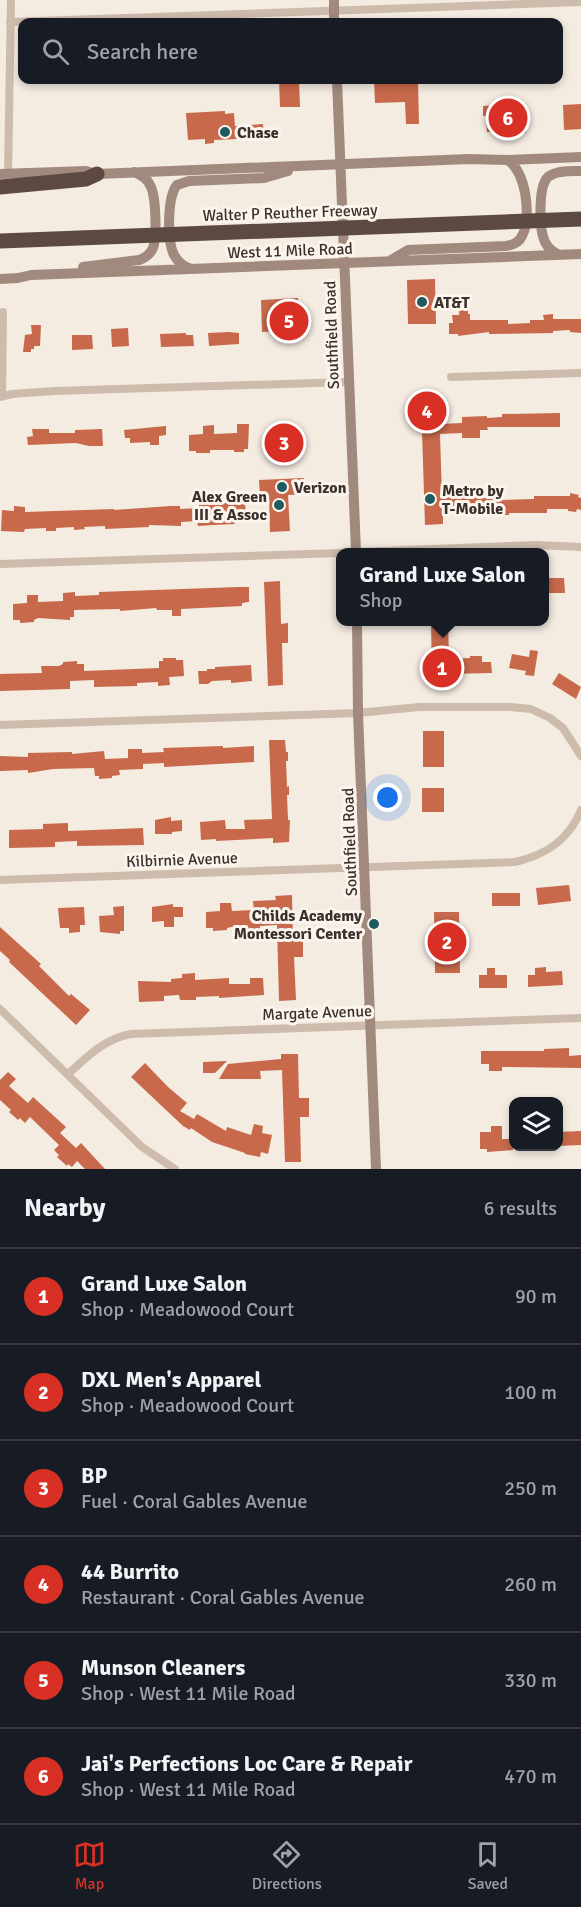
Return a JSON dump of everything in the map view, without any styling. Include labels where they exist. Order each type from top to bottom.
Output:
[{"type":"highway","points":[[3,178],[86,179],[97,174]]},
{"type":"highway","name":"Walter P Reuther Freeway","points":[[0,241],[581,219]]},
{"type":"main road","name":"Southfield Road","points":[[337,84],[356,548]]},
{"type":"main road","points":[[97,174],[306,166],[340,170],[469,159],[581,157]]},
{"type":"main road","points":[[388,261],[408,250],[506,246],[521,239],[526,224],[525,188],[515,165],[506,160]]},
{"type":"main road","points":[[192,269],[180,263],[173,252],[170,201],[177,185],[184,181],[264,178],[306,166]]},
{"type":"main road","points":[[559,255],[548,247],[544,238],[541,195],[544,183],[549,176],[557,172],[581,171]]},
{"type":"main road","points":[[44,274],[118,261],[139,260],[150,253],[155,237],[153,193],[146,179],[134,172]]},
{"type":"main road","name":"West 11 Mile Road","points":[[0,279],[44,274],[581,254]]},
{"type":"main road","name":"Southfield Road","points":[[357,626],[358,713],[376,1169]]},
{"type":"street","points":[[3,178],[11,0]]},
{"type":"street","points":[[86,18],[334,5],[581,2]]},
{"type":"street","points":[[10,22],[18,22]]},
{"type":"street","points":[[3,312],[1,396],[54,392],[348,382]]},
{"type":"street","points":[[451,377],[581,373]]},
{"type":"street","points":[[477,548],[581,547]]},
{"type":"street","points":[[0,564],[336,553]]},
{"type":"street","points":[[0,725],[358,713],[419,707],[510,707],[531,709],[550,718],[563,728],[581,756]]},
{"type":"street","name":"Kilbirnie Avenue","points":[[0,880],[492,863],[531,858],[544,853],[561,840],[574,824],[581,810]]},
{"type":"street","points":[[0,1009],[142,1147],[175,1169]]},
{"type":"street","name":"Margate Avenue","points":[[68,1074],[96,1048],[119,1036],[131,1034],[581,1018]]},
{"type":"building","points":[[279,84],[299,84],[300,107],[280,107]]},
{"type":"building","points":[[374,84],[418,84],[419,124],[406,124],[405,102],[375,103]]},
{"type":"building","points":[[525,103],[526,133],[487,132],[483,106]]},
{"type":"building","points":[[581,104],[581,129],[564,130],[563,105]]},
{"type":"building","name":"Chase","points":[[225,111],[225,114],[234,113],[235,126],[263,124],[264,138],[214,140],[214,143],[205,144],[205,139],[188,140],[186,113]]},
{"type":"building","points":[[435,279],[436,324],[408,324],[407,280]]},
{"type":"building","points":[[460,296],[468,297],[470,320],[508,320],[508,324],[530,323],[530,320],[544,320],[543,315],[553,314],[553,319],[581,319],[581,333],[570,332],[570,330],[553,331],[553,333],[489,334],[489,332],[458,336],[458,334],[449,334],[449,323],[453,323],[452,315],[459,315]]},
{"type":"building","points":[[298,298],[299,330],[262,332],[261,300]]},
{"type":"building","points":[[31,325],[41,325],[40,346],[34,346],[31,352],[23,352],[25,335],[32,334]]},
{"type":"building","points":[[128,328],[129,346],[112,347],[111,329]]},
{"type":"building","points":[[186,333],[186,335],[193,335],[194,346],[161,347],[160,334]]},
{"type":"building","points":[[208,333],[239,333],[239,344],[209,346]]},
{"type":"building","points":[[72,335],[92,335],[93,349],[72,350]]},
{"type":"building","points":[[421,401],[439,401],[440,424],[462,423],[462,417],[487,416],[487,418],[502,417],[502,414],[560,413],[560,427],[487,427],[488,430],[480,430],[480,438],[462,438],[462,433],[440,434],[442,496],[483,494],[483,498],[503,498],[503,500],[534,499],[534,496],[570,496],[570,493],[579,495],[578,497],[581,498],[581,510],[577,509],[576,512],[568,511],[568,509],[547,509],[547,513],[509,513],[509,515],[476,514],[476,511],[443,512],[443,524],[425,525]]},
{"type":"building","points":[[237,424],[249,424],[248,449],[244,449],[244,452],[210,450],[210,453],[196,453],[196,451],[189,451],[189,435],[203,434],[203,426],[214,425],[214,434],[237,433]]},
{"type":"building","points":[[166,426],[166,435],[159,436],[159,445],[150,445],[150,442],[130,443],[130,438],[125,438],[124,430]]},
{"type":"building","points":[[32,429],[49,429],[49,433],[75,433],[75,430],[102,429],[103,446],[76,443],[28,445],[27,437],[33,436]]},
{"type":"building","points":[[293,429],[294,454],[271,454],[270,430]]},
{"type":"building","points":[[304,478],[305,494],[288,495],[290,531],[270,532],[269,495],[260,496],[259,480]]},
{"type":"building","points":[[226,493],[235,493],[235,500],[245,500],[246,518],[235,519],[235,524],[198,526],[197,521],[181,522],[181,526],[149,525],[149,527],[105,529],[105,526],[74,530],[74,527],[56,528],[56,531],[46,531],[46,528],[25,529],[24,532],[1,531],[2,510],[14,511],[14,506],[25,507],[25,512],[171,506],[180,506],[180,509],[199,508],[199,497],[226,496]]},
{"type":"building","points":[[549,578],[564,578],[565,593],[549,593]]},
{"type":"building","points":[[280,581],[281,624],[288,623],[288,643],[282,643],[283,685],[268,686],[264,582]]},
{"type":"building","points":[[249,587],[249,602],[242,603],[242,606],[181,609],[181,616],[172,616],[172,610],[157,610],[156,608],[120,611],[120,609],[74,610],[74,617],[70,617],[70,620],[38,618],[34,622],[20,623],[20,620],[13,620],[13,604],[27,603],[27,595],[38,595],[38,602],[63,601],[63,593],[75,592],[75,596],[99,595],[99,592]]},
{"type":"building","points":[[431,626],[448,626],[449,659],[482,656],[482,662],[491,662],[492,673],[449,674],[449,679],[432,679]]},
{"type":"building","points":[[530,650],[538,651],[534,676],[525,675],[526,671],[509,668],[512,654],[529,657]]},
{"type":"building","points":[[163,658],[183,660],[184,676],[169,677],[170,685],[158,686],[158,682],[137,683],[137,686],[94,687],[94,680],[70,681],[70,689],[0,691],[0,674],[42,673],[41,666],[59,666],[63,662],[77,661],[77,664],[84,664],[84,671],[159,668],[159,661],[163,661]]},
{"type":"building","points":[[251,665],[252,681],[231,683],[231,680],[212,681],[208,684],[199,684],[198,671],[207,671],[215,667]]},
{"type":"building","points":[[559,673],[581,687],[576,699],[552,684]]},
{"type":"building","points":[[423,731],[444,731],[444,767],[423,767]]},
{"type":"building","points":[[269,740],[285,740],[286,752],[288,752],[288,761],[286,761],[287,787],[289,786],[289,795],[287,795],[288,820],[290,820],[289,842],[273,843],[273,838],[201,840],[200,822],[225,820],[226,829],[245,829],[244,820],[272,819]]},
{"type":"building","points":[[223,746],[223,748],[254,746],[254,762],[164,767],[164,763],[143,764],[143,769],[119,770],[120,775],[99,779],[99,776],[95,776],[94,768],[53,769],[28,773],[28,770],[0,771],[0,756],[28,757],[28,753],[72,752],[72,754],[104,751],[105,759],[128,758],[128,749],[142,749],[142,753],[164,752],[163,748]]},
{"type":"building","points":[[422,788],[444,788],[444,812],[422,812]]},
{"type":"building","points":[[171,817],[171,821],[182,820],[182,831],[172,832],[172,834],[155,834],[155,820]]},
{"type":"building","points":[[68,823],[68,831],[143,828],[144,845],[77,846],[77,841],[55,842],[55,847],[9,848],[9,830],[43,829],[43,824]]},
{"type":"building","points":[[569,885],[571,901],[538,905],[536,888]]},
{"type":"building","points":[[492,893],[520,893],[520,906],[492,906]]},
{"type":"building","points":[[292,895],[293,938],[303,938],[303,957],[294,957],[296,1000],[279,1001],[277,925],[260,926],[260,929],[247,929],[247,926],[213,931],[213,928],[206,928],[206,912],[220,911],[220,903],[231,903],[232,911],[254,910],[253,901],[276,900],[275,896]]},
{"type":"building","points":[[173,904],[173,907],[183,907],[183,917],[174,917],[174,927],[164,927],[164,921],[152,922],[152,907]]},
{"type":"building","points":[[124,906],[124,931],[120,931],[120,934],[100,932],[99,916],[114,915],[113,907]]},
{"type":"building","points":[[84,907],[85,925],[80,925],[80,932],[69,933],[69,928],[60,928],[58,908]]},
{"type":"building","points":[[434,912],[459,912],[460,973],[435,973]]},
{"type":"building","points":[[0,927],[41,964],[39,966],[69,996],[71,994],[90,1010],[76,1025],[0,951]]},
{"type":"building","points":[[546,967],[546,972],[562,971],[563,985],[528,987],[528,975],[535,975],[535,968]]},
{"type":"building","points":[[487,968],[495,968],[495,975],[507,975],[507,988],[479,988],[479,975],[487,975]]},
{"type":"building","points":[[195,973],[195,980],[229,978],[229,984],[250,984],[250,978],[263,978],[264,995],[196,997],[196,1000],[180,1000],[179,995],[164,996],[164,1001],[139,1002],[138,981],[171,982],[171,979],[182,978],[182,974]]},
{"type":"building","points":[[569,1048],[569,1056],[581,1055],[581,1068],[502,1067],[502,1071],[489,1071],[489,1064],[481,1064],[481,1051],[544,1051],[544,1049]]},
{"type":"building","points":[[281,1054],[298,1054],[299,1098],[309,1098],[309,1117],[300,1117],[301,1162],[285,1162],[282,1070],[260,1071],[261,1079],[219,1079],[228,1064],[281,1059]]},
{"type":"building","points":[[227,1061],[215,1073],[203,1073],[203,1062]]},
{"type":"building","points":[[145,1063],[187,1103],[180,1111],[194,1119],[197,1114],[226,1131],[227,1127],[251,1135],[254,1124],[263,1126],[262,1133],[272,1135],[268,1154],[261,1152],[260,1157],[245,1154],[212,1142],[191,1128],[190,1130],[183,1126],[131,1077]]},
{"type":"building","points":[[8,1072],[16,1079],[9,1086],[28,1103],[33,1097],[66,1127],[60,1133],[76,1148],[81,1143],[105,1169],[85,1169],[77,1161],[72,1167],[68,1164],[67,1166],[57,1157],[59,1155],[54,1150],[59,1145],[30,1117],[25,1123],[9,1112],[11,1110],[0,1100],[0,1080]]},
{"type":"building","points":[[491,1126],[502,1126],[502,1139],[509,1139],[509,1150],[487,1152],[487,1149],[480,1149],[480,1132],[491,1132]]},
{"type":"building","points":[[581,1131],[581,1145],[563,1146],[563,1132]]},
{"type":"place","name":"Jai's Perfections Loc Care & Repair","points":[[508,118]]},
{"type":"place","name":"Chase","points":[[225,132]]},
{"type":"place","name":"AT&T","points":[[422,302]]},
{"type":"place","name":"Munson Cleaners","points":[[289,321]]},
{"type":"place","name":"44 Burrito","points":[[427,411]]},
{"type":"place","name":"BP","points":[[284,443]]},
{"type":"place","name":"Verizon","points":[[282,487]]},
{"type":"place","name":"Metro by T-Mobile","points":[[430,499]]},
{"type":"place","name":"Alex Green III & Assoc","points":[[279,505]]},
{"type":"place","name":"Grand Luxe Salon","points":[[442,668]]},
{"type":"place","name":"Childs Academy Montessori Center","points":[[374,924]]},
{"type":"place","name":"DXL Men's Apparel","points":[[447,942]]}]
